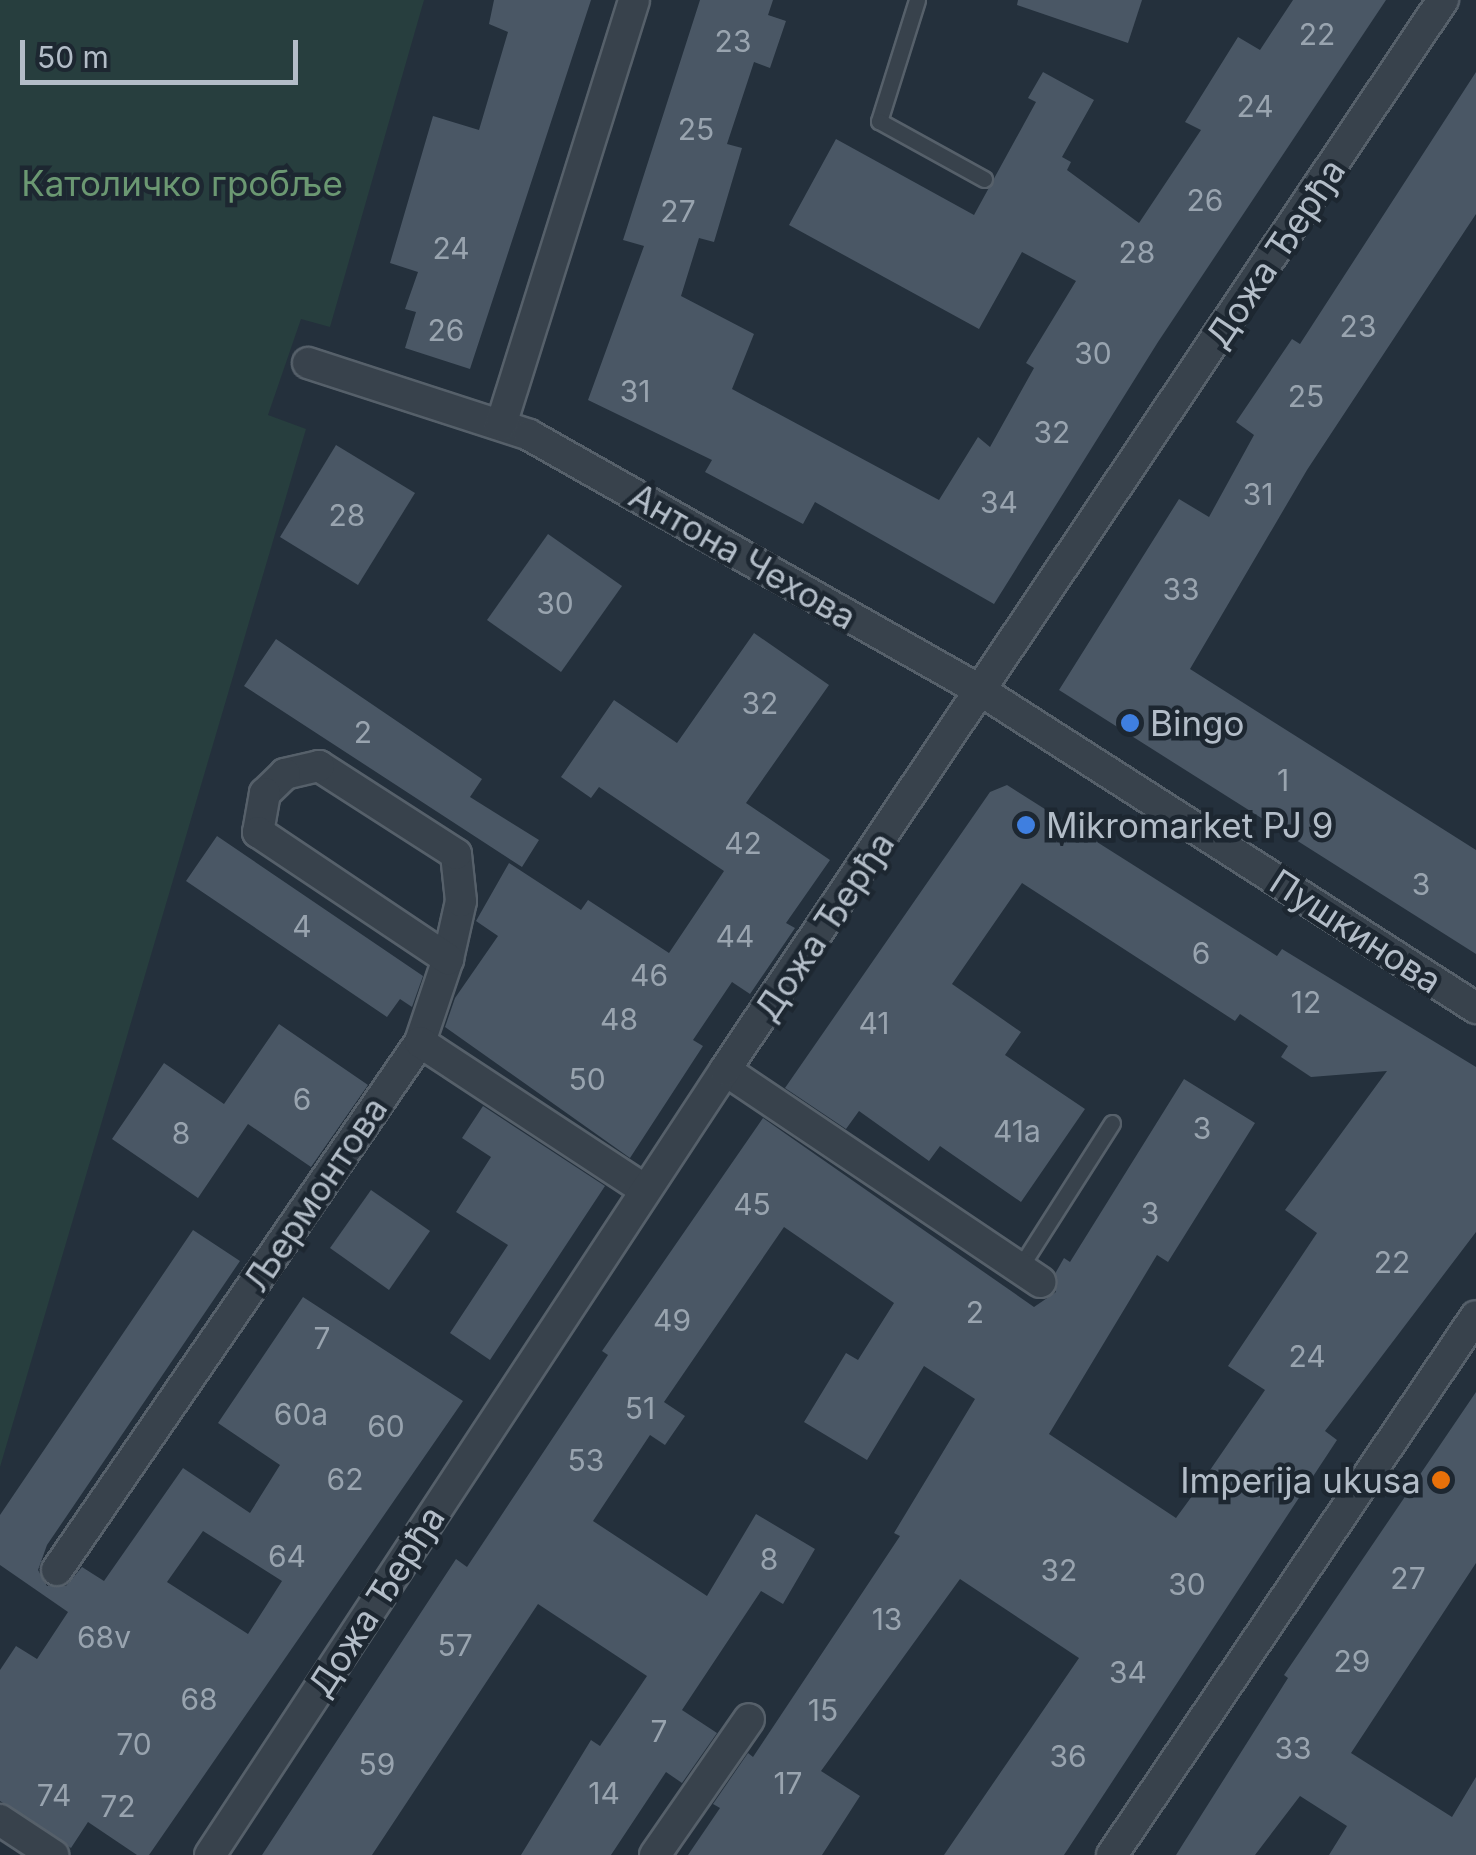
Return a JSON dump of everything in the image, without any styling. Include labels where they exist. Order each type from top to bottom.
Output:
[{"type":"street","points":[[501,425],[634,0]]},
{"type":"street","name":"Дожа Ђерђа","points":[[210,1855],[725,1070],[983,692],[1443,0]]},
{"type":"street","name":"Антона Чехова","points":[[308,363],[529,434],[983,692]]},
{"type":"street","name":"Пушкинова","points":[[983,692],[1476,1008]]},
{"type":"street","name":"Љермонтова","points":[[57,1570],[420,1042],[448,960],[460,901],[456,854],[319,766],[284,774],[265,793],[258,832],[448,960]]},
{"type":"street","points":[[420,1042],[646,1190]]},
{"type":"street","points":[[725,1070],[1029,1276]]},
{"type":"street","points":[[1112,1855],[1476,1316]]},
{"type":"street","points":[[655,1855],[750,1719]]},
{"type":"street","points":[[0,1820],[53,1855]]},
{"type":"lane","points":[[917,0],[879,121],[984,180]]},
{"type":"lane","points":[[1029,1276],[1112,1124]]},
{"type":"green space","name":"Католичко гробље","points":[[0,0],[424,0],[330,327],[301,319],[268,415],[306,429],[0,1467]]},
{"type":"building","points":[[494,0],[591,0],[470,369],[405,348],[416,312],[405,309],[418,272],[390,263],[433,116],[479,130],[508,32],[489,24]]},
{"type":"building","points":[[700,0],[773,0],[768,15],[786,21],[770,68],[754,62],[727,144],[742,148],[714,242],[699,238],[681,296],[754,334],[732,389],[939,500],[978,437],[990,447],[1034,368],[1026,363],[1076,281],[1022,252],[979,329],[789,225],[836,139],[974,215],[1036,102],[1028,98],[1043,72],[1094,100],[1062,157],[1071,162],[1067,170],[1139,223],[1201,130],[1185,122],[1238,37],[1260,50],[1293,0],[1386,0],[1158,342],[994,604],[815,502],[803,524],[705,472],[712,460],[588,400],[644,246],[623,240]]},
{"type":"building","points":[[1018,0],[1142,0],[1128,43],[1017,5]]},
{"type":"building","points":[[1476,72],[1476,214],[1307,470],[1190,669],[1476,850],[1476,954],[1059,690],[1179,499],[1209,517],[1254,435],[1236,422],[1292,339],[1300,344]]},
{"type":"building","points":[[336,445],[415,493],[358,585],[280,537]]},
{"type":"building","points":[[548,534],[622,586],[561,672],[487,620]]},
{"type":"building","points":[[754,633],[829,685],[746,803],[830,860],[786,923],[795,928],[750,994],[732,982],[693,1040],[703,1046],[630,1158],[445,1027],[455,998],[498,936],[476,921],[509,863],[581,910],[588,900],[669,953],[724,871],[599,787],[591,798],[561,777],[614,700],[677,743]]},
{"type":"building","points":[[276,639],[482,779],[470,797],[539,840],[522,867],[244,686]]},
{"type":"building","points":[[1007,785],[1277,956],[1282,949],[1476,1067],[1476,1232],[1325,1431],[1337,1440],[1064,1855],[944,1855],[1079,1658],[960,1579],[821,1771],[860,1796],[822,1855],[688,1855],[720,1808],[713,1804],[748,1753],[753,1757],[900,1536],[894,1533],[975,1399],[924,1366],[867,1460],[804,1422],[846,1353],[858,1360],[894,1303],[784,1227],[664,1402],[685,1416],[665,1445],[650,1435],[593,1521],[707,1596],[756,1514],[815,1549],[783,1604],[761,1591],[682,1710],[717,1733],[682,1783],[666,1772],[611,1855],[521,1855],[591,1740],[600,1746],[647,1676],[538,1604],[372,1855],[262,1855],[456,1559],[467,1567],[608,1355],[602,1351],[763,1118],[1034,1307],[1056,1292],[1056,1272],[1064,1258],[1070,1262],[1184,1079],[1255,1123],[1168,1262],[1157,1255],[1049,1434],[1176,1518],[1195,1492],[1265,1390],[1228,1366],[1317,1233],[1285,1210],[1387,1071],[1311,1077],[1281,1057],[1288,1046],[1240,1014],[1235,1021],[1022,883],[952,984],[1021,1032],[1005,1055],[1085,1109],[1021,1202],[940,1146],[929,1161],[859,1111],[846,1129],[785,1088],[990,792]]},
{"type":"building","points":[[217,836],[423,976],[412,1007],[400,999],[387,1017],[186,881]]},
{"type":"building","points":[[279,1024],[368,1085],[311,1167],[248,1124],[198,1198],[112,1139],[164,1063],[224,1104]]},
{"type":"building","points":[[483,1106],[605,1186],[490,1360],[450,1333],[508,1245],[456,1212],[491,1157],[462,1138]]},
{"type":"building","points":[[371,1190],[430,1231],[389,1290],[330,1248]]},
{"type":"building","points":[[193,1230],[240,1261],[47,1545],[38,1570],[47,1586],[66,1586],[82,1567],[104,1581],[183,1468],[250,1513],[280,1465],[218,1423],[303,1297],[463,1401],[149,1855],[137,1855],[88,1822],[71,1848],[0,1801],[0,1670],[16,1646],[37,1659],[68,1612],[0,1565],[0,1515]],"holes":[[[203,1531],[282,1581],[248,1634],[167,1582]]]},
{"type":"building","points":[[1476,1392],[1476,1563],[1351,1753],[1452,1817],[1476,1777],[1476,1855],[1329,1855],[1347,1826],[1300,1796],[1255,1855],[1176,1855],[1288,1678],[1284,1675]]},
{"type":"place","name":"Bingo","points":[[1130,723]]},
{"type":"place","name":"Mikromarket PJ 9","points":[[1026,825]]},
{"type":"place","name":"Imperija ukusa","points":[[1441,1480]]}]
